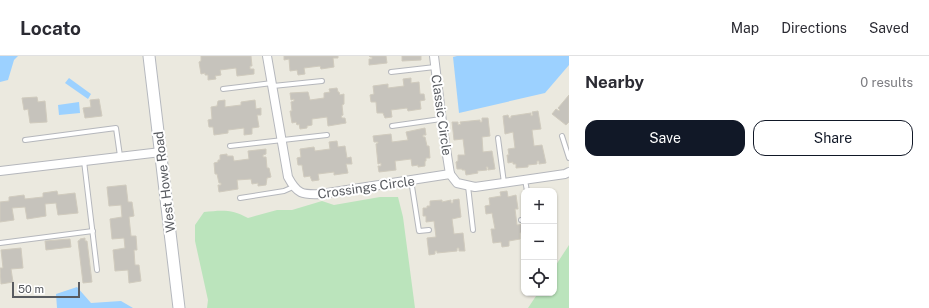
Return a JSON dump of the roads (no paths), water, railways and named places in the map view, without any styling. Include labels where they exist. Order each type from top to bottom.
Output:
[{"type":"main road","name":"West Howe Road","points":[[149,56],[179,308]]},
{"type":"street","points":[[267,56],[288,176],[293,186]]},
{"type":"street","name":"Classic Circle","points":[[434,56],[441,119],[450,174]]},
{"type":"street","points":[[0,171],[161,152]]},
{"type":"street","points":[[450,174],[457,183],[475,187],[565,174],[569,172]]},
{"type":"street","name":"Crossings Circle","points":[[293,186],[299,192],[306,194],[321,194],[450,174]]},
{"type":"lane","points":[[391,72],[435,67]]},
{"type":"lane","points":[[223,89],[322,81]]},
{"type":"lane","points":[[392,126],[441,119]]},
{"type":"lane","points":[[25,140],[116,128],[120,156]]},
{"type":"lane","points":[[230,146],[327,135]]},
{"type":"lane","points":[[562,136],[569,158]]},
{"type":"lane","points":[[498,138],[504,183]]},
{"type":"lane","points":[[84,161],[97,270]]},
{"type":"lane","points":[[411,180],[419,231],[428,230]]},
{"type":"lane","points":[[525,180],[526,188]]},
{"type":"lane","points":[[240,198],[284,191],[293,186]]},
{"type":"lane","points":[[468,186],[473,230]]},
{"type":"lane","points":[[0,243],[92,231]]},
{"type":"water","points":[[0,56],[18,56],[14,60],[8,80],[0,82]]},
{"type":"water","points":[[569,56],[569,65],[545,93],[459,113],[453,57]]},
{"type":"water","points":[[69,78],[91,94],[88,99],[65,83]]},
{"type":"water","points":[[79,102],[80,113],[59,115],[58,105]]},
{"type":"water","points":[[77,287],[91,303],[121,301],[133,308],[57,308],[56,294]]}]
